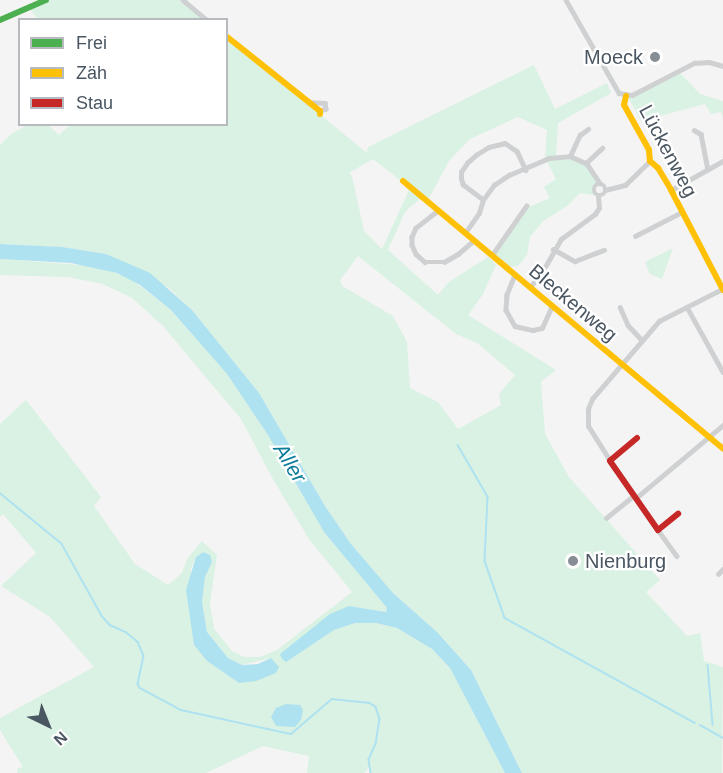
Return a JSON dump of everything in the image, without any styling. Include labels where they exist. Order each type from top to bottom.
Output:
[{"type":"street","points":[[0,20],[46,0]]},
{"type":"street","points":[[183,0],[205,18]]},
{"type":"street","name":"Lückenweg","points":[[566,0],[615,89],[626,96],[624,105],[649,150],[650,161],[658,168],[671,190],[720,280],[723,290]]},
{"type":"street","points":[[228,38],[320,113]]},
{"type":"street","points":[[626,96],[694,63],[709,62],[723,66]]},
{"type":"street","points":[[570,156],[580,135],[588,129]]},
{"type":"street","points":[[694,129],[701,134],[708,169]]},
{"type":"street","points":[[483,200],[463,185],[461,179],[466,163],[476,154],[498,143],[505,143],[518,151],[526,170]]},
{"type":"street","points":[[586,163],[602,148]]},
{"type":"street","points":[[465,234],[480,213],[483,200],[494,185],[509,175],[526,170],[552,157],[570,156],[586,163],[605,190]]},
{"type":"street","points":[[598,196],[604,194],[605,190],[625,185],[650,161]]},
{"type":"street","points":[[671,190],[723,161]]},
{"type":"street","name":"Bleckenweg","points":[[403,181],[723,449]]},
{"type":"street","points":[[530,288],[541,274],[561,238],[595,214],[598,208],[598,196],[594,189],[600,184]]},
{"type":"street","points":[[492,255],[526,206]]},
{"type":"street","points":[[438,211],[416,228],[412,237],[412,245],[416,254],[425,262],[444,262],[473,241]]},
{"type":"street","points":[[635,236],[682,212]]},
{"type":"street","points":[[553,249],[575,261],[604,250]]},
{"type":"street","points":[[514,275],[507,295],[506,310],[515,326],[533,330],[542,328],[552,306]]},
{"type":"street","points":[[677,556],[588,426],[588,409],[595,395],[641,339],[660,321],[723,290]]},
{"type":"street","points":[[620,307],[628,325],[641,339]]},
{"type":"street","points":[[687,307],[723,372]]},
{"type":"street","points":[[606,518],[723,425]]},
{"type":"street","points":[[610,461],[637,438]]},
{"type":"street","points":[[658,530],[678,514]]},
{"type":"street","points":[[718,574],[723,569]]},
{"type":"green space","points":[[50,0],[180,0],[202,18],[37,18],[30,9]]},
{"type":"green space","points":[[228,40],[367,153],[368,147],[534,65],[555,109],[607,83],[611,93],[558,123],[556,156],[569,156],[585,163],[597,183],[593,189],[595,195],[580,193],[567,206],[543,221],[530,237],[527,255],[518,266],[510,267],[495,254],[519,216],[529,207],[550,198],[544,187],[556,179],[545,158],[547,130],[518,117],[470,139],[449,161],[427,202],[422,197],[405,212],[388,250],[438,295],[449,282],[488,257],[496,265],[483,294],[468,315],[556,370],[541,382],[545,434],[569,477],[660,580],[646,592],[687,636],[700,633],[704,661],[723,667],[722,773],[522,773],[471,670],[437,632],[393,593],[351,544],[325,506],[259,393],[192,310],[169,288],[106,254],[62,247],[0,244],[0,145],[11,134],[25,126],[49,126],[59,135],[69,126],[228,126]],"holes":[[[373,159],[410,188],[382,249],[364,231],[352,176],[349,173]],[[358,256],[456,334],[477,343],[515,375],[499,394],[501,405],[458,429],[438,402],[410,388],[407,342],[393,316],[342,286],[340,280]]]},
{"type":"green space","points":[[678,71],[700,94],[723,101],[723,118],[721,112],[711,114],[705,104],[641,121],[628,97]]},
{"type":"green space","points":[[673,248],[662,279],[650,274],[645,262]]},
{"type":"green space","points":[[0,259],[94,266],[128,277],[171,310],[227,374],[268,435],[324,532],[387,608],[386,612],[349,606],[286,661],[334,630],[355,623],[376,623],[397,628],[432,649],[450,668],[505,773],[372,773],[369,767],[364,773],[307,773],[309,756],[263,746],[206,773],[17,773],[18,768],[23,767],[0,730],[0,718],[94,667],[50,617],[1,586],[36,553],[3,514],[0,517],[0,424],[26,400],[101,497],[94,506],[135,564],[168,585],[182,573],[187,559],[202,541],[217,555],[210,603],[214,629],[232,651],[244,657],[260,657],[277,650],[352,592],[309,539],[274,481],[241,419],[163,326],[132,298],[103,284],[68,277],[0,275]],"holes":[[[203,552],[212,562],[205,577],[202,602],[207,632],[228,658],[242,665],[271,658],[239,683],[207,661],[194,645],[191,568],[196,557]]]},
{"type":"water","name":"Aller","points":[[0,244],[62,247],[106,254],[150,273],[192,310],[259,393],[325,506],[351,544],[393,593],[437,632],[471,670],[522,773],[505,773],[450,668],[432,649],[397,628],[376,623],[355,623],[334,630],[286,662],[282,659],[280,654],[330,614],[349,606],[386,612],[387,608],[324,532],[268,435],[227,374],[171,310],[140,285],[117,273],[71,263],[0,259]]},
{"type":"water","points":[[203,552],[210,555],[212,562],[205,577],[202,602],[207,632],[228,658],[242,665],[258,664],[271,658],[279,667],[276,673],[256,681],[239,683],[207,661],[194,645],[186,590],[196,557]]},
{"type":"water","points":[[286,704],[300,705],[303,710],[301,720],[295,727],[276,726],[271,717],[276,708]]},
{"type":"waterway","points":[[458,445],[488,497],[485,561],[505,618],[695,723]]},
{"type":"waterway","points":[[0,493],[62,544],[102,616],[110,625],[126,632],[138,642],[144,656],[138,684],[140,688],[181,710],[291,734],[332,699],[370,703],[376,707],[380,719],[376,744],[369,760],[371,773]]},
{"type":"waterway","points":[[708,665],[713,725]]},
{"type":"waterway","points":[[700,725],[723,738]]},
{"type":"traffic: fast","points":[[0,20],[46,0]]},
{"type":"traffic: slow","points":[[228,38],[320,111],[320,114]]},
{"type":"traffic: slow","points":[[626,96],[624,105],[649,150],[650,161],[658,168],[671,190],[723,290]]},
{"type":"traffic: slow","points":[[403,181],[723,449]]},
{"type":"traffic: jam","points":[[637,438],[610,461],[658,530],[678,514]]},
{"type":"place","name":"Moeck","points":[[655,57]]},
{"type":"place","name":"Nienburg","points":[[573,561]]}]
